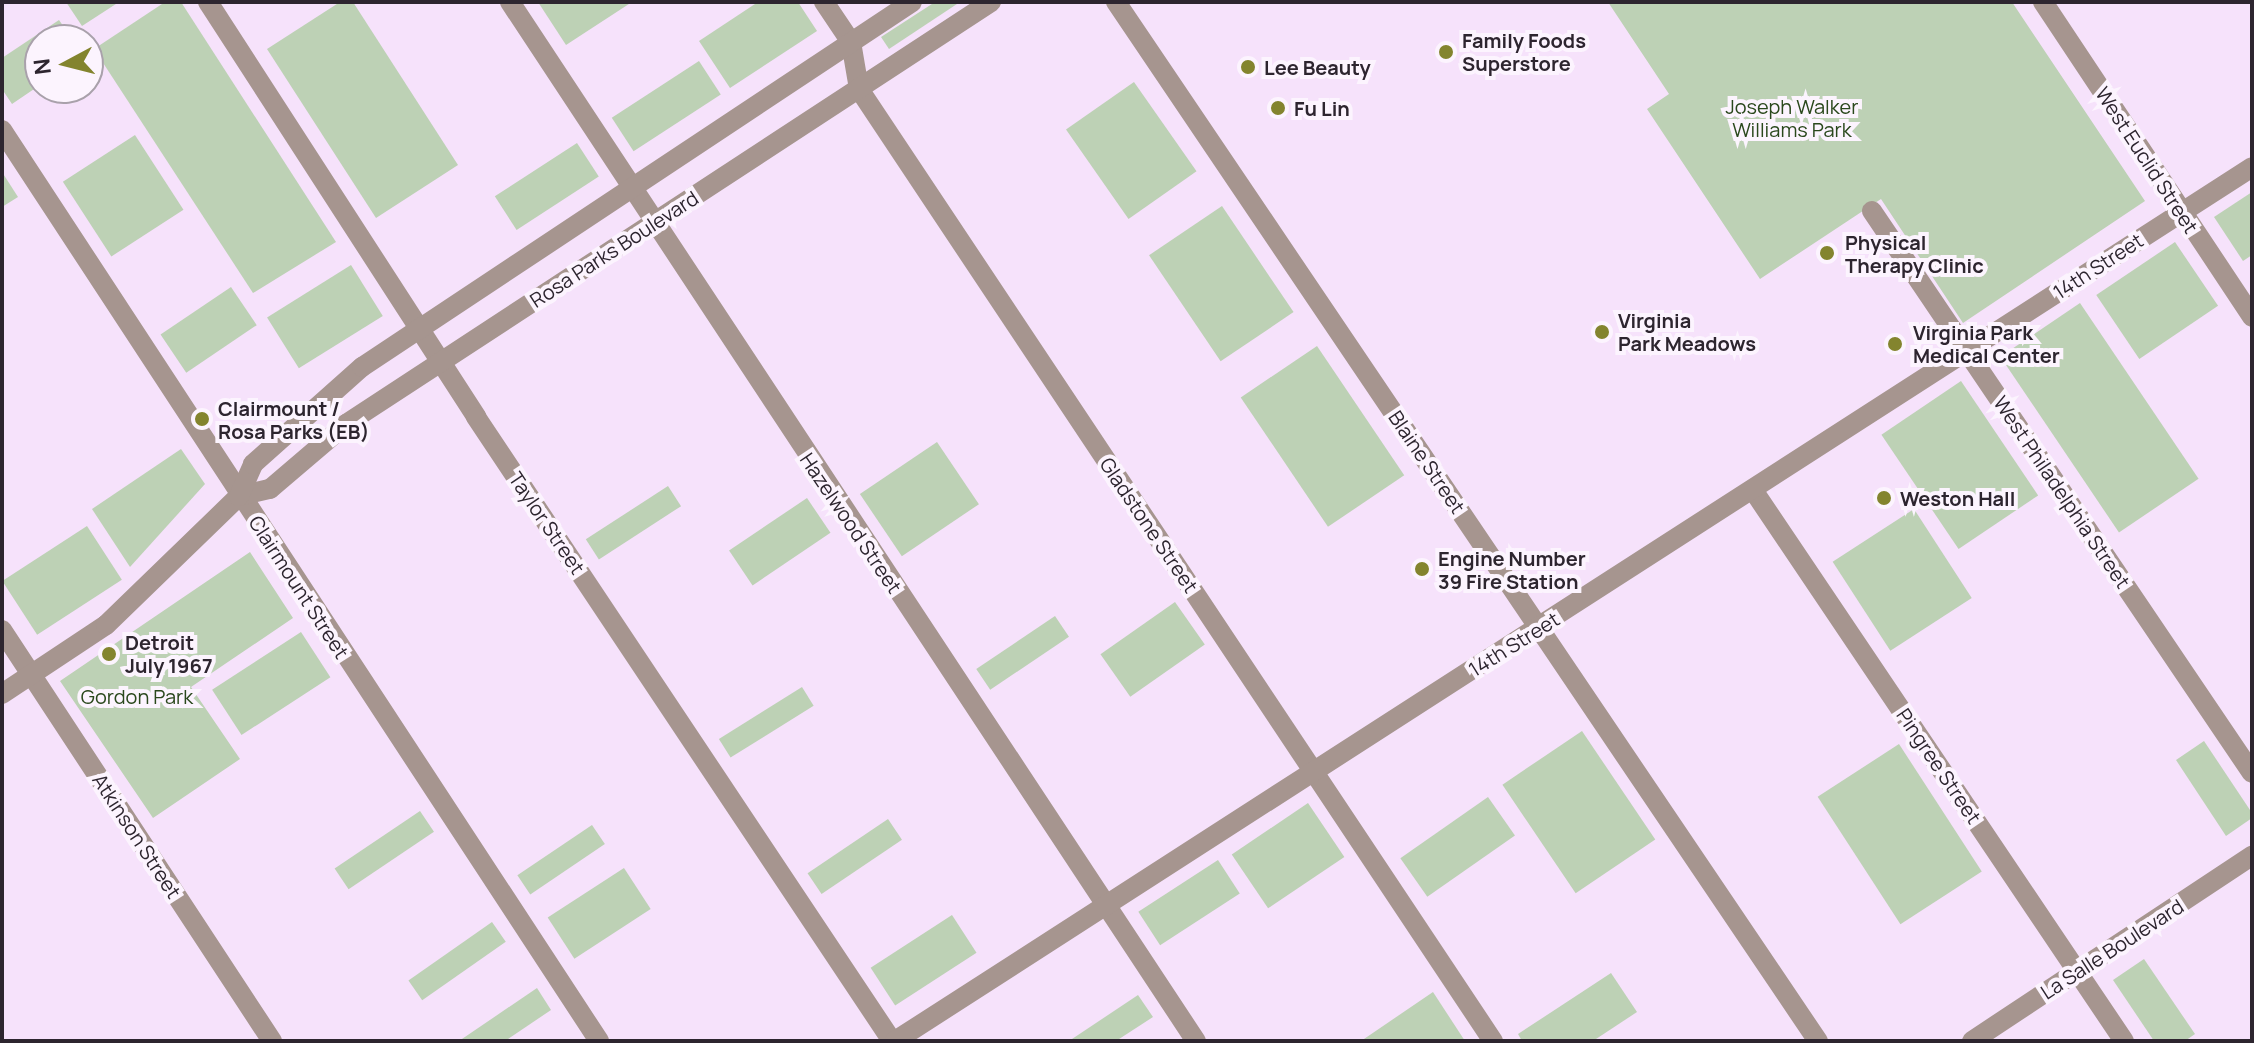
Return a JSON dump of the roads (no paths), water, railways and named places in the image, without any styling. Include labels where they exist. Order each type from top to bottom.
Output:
[{"type":"street","name":"Taylor Street","points":[[208,2],[441,362],[893,1041]]},
{"type":"street","name":"Hazelwood Street","points":[[510,2],[653,224],[1196,1041]]},
{"type":"street","name":"Gladstone Street","points":[[824,2],[851,42],[859,89],[1493,1041]]},
{"type":"street","name":"Rosa Parks Boulevard","points":[[2,694],[106,625],[239,496],[253,464],[362,367],[912,2]]},
{"type":"street","name":"Rosa Parks Boulevard","points":[[239,496],[270,489],[346,424],[991,2]]},
{"type":"street","name":"Blaine Street","points":[[1116,2],[1818,1041]]},
{"type":"street","name":"West Euclid Street","points":[[2043,2],[2252,317]]},
{"type":"street","name":"Clairmount Street","points":[[2,130],[599,1041]]},
{"type":"street","name":"14th Street","points":[[893,1041],[2252,167]]},
{"type":"street","name":"West Philadelphia Street","points":[[1872,211],[2252,773]]},
{"type":"street","name":"Pingree Street","points":[[1753,490],[2124,1041]]},
{"type":"street","name":"Atkinson Street","points":[[2,630],[272,1041]]},
{"type":"street","name":"La Salle Boulevard","points":[[1972,1041],[2252,856]]},
{"type":"place","name":"Family Foods Superstore","points":[[1446,52]]},
{"type":"place","name":"Lee Beauty","points":[[1248,67]]},
{"type":"place","name":"Fu Lin","points":[[1278,108]]},
{"type":"place","name":"Physical Therapy Clinic","points":[[1827,253]]},
{"type":"place","name":"Virginia Park Meadows","points":[[1602,332]]},
{"type":"place","name":"Virginia Park Medical Center","points":[[1895,344]]},
{"type":"place","name":"Clairmount / Rosa Parks (EB)","points":[[202,419]]},
{"type":"place","name":"Weston Hall","points":[[1884,498]]},
{"type":"place","name":"Engine Number 39 Fire Station","points":[[1422,569]]},
{"type":"place","name":"Detroit July 1967","points":[[109,654]]},
{"type":"park label","name":"Joseph Walker Williams Park","points":[[1792,118]]},
{"type":"park label","name":"Gordon Park","points":[[137,696]]}]
